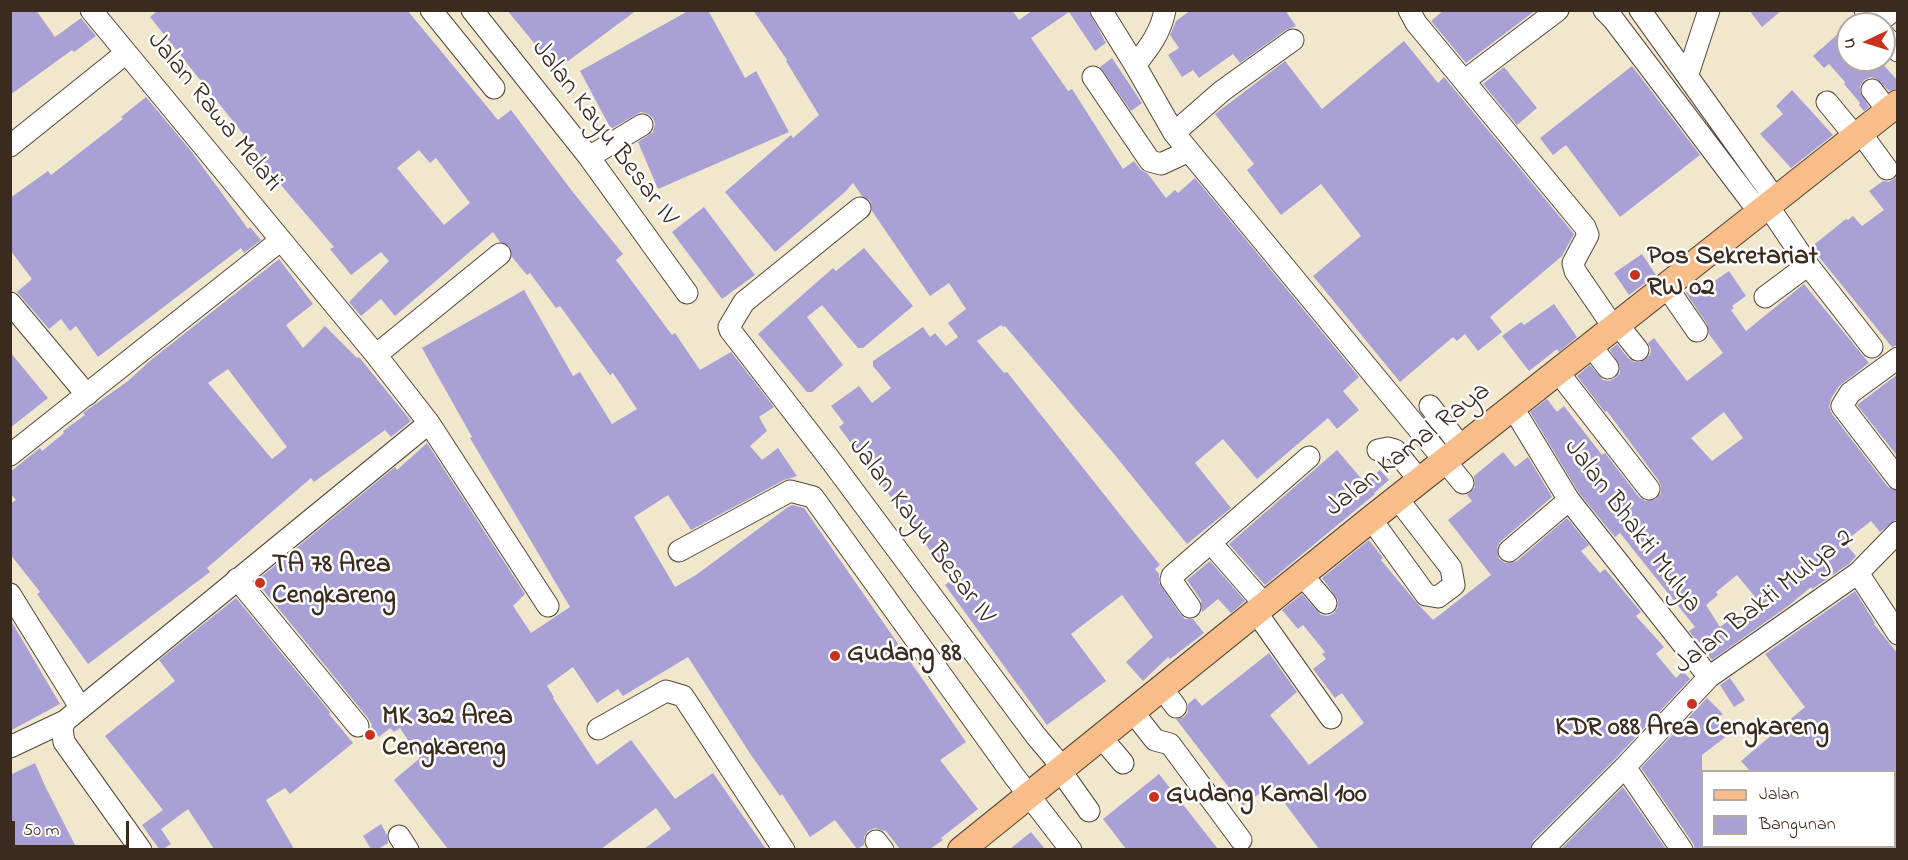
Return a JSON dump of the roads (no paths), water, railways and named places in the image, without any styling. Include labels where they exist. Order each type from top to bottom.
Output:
[{"type":"main road","name":"Jalan Kamal Raya","points":[[961,849],[1030,796],[1132,711],[1169,697],[1260,609],[1397,498],[1893,107]]},
{"type":"street","points":[[431,10],[494,88]]},
{"type":"street","points":[[1101,10],[1174,133],[1454,454]]},
{"type":"street","points":[[1135,65],[1152,46],[1165,10]]},
{"type":"street","points":[[1409,10],[1416,23],[1585,226],[1588,235],[1573,263],[1575,271],[1616,326],[1638,350]]},
{"type":"street","points":[[1472,75],[1558,10]]},
{"type":"street","points":[[1604,10],[1613,18],[1750,200],[1769,205]]},
{"type":"street","points":[[1640,10],[1688,74],[1764,186],[1769,205],[1808,265],[1872,347]]},
{"type":"street","points":[[1688,74],[1709,10]]},
{"type":"street","points":[[1865,10],[1876,24],[1894,10]]},
{"type":"street","name":"Jalan Kayu Besar IV","points":[[474,12],[589,157],[687,293]]},
{"type":"street","name":"Jalan Rawa Melati","points":[[102,14],[126,53],[376,355],[429,423],[548,606]]},
{"type":"street","points":[[1174,133],[1222,91],[1293,40]]},
{"type":"street","points":[[10,146],[126,53]]},
{"type":"street","points":[[1093,77],[1149,161],[1161,164],[1190,151]]},
{"type":"street","points":[[1872,90],[1893,107]]},
{"type":"street","points":[[1827,102],[1887,169]]},
{"type":"street","points":[[589,157],[642,124]]},
{"type":"street","name":"Jalan Kayu Besar IV","points":[[860,208],[744,302],[729,327],[730,330],[1062,769],[1089,811]]},
{"type":"street","points":[[10,455],[281,240]]},
{"type":"street","points":[[376,355],[500,254]]},
{"type":"street","points":[[1765,297],[1808,265]]},
{"type":"street","points":[[1666,286],[1697,330]]},
{"type":"street","points":[[10,303],[87,395]]},
{"type":"street","points":[[1591,346],[1608,368]]},
{"type":"street","points":[[1898,358],[1850,393],[1842,406],[1898,479]]},
{"type":"street","points":[[1558,372],[1649,489]]},
{"type":"street","points":[[1430,406],[1454,454],[1463,483]]},
{"type":"street","name":"Jalan Bhakti Mulya","points":[[1513,408],[1569,500],[1709,677]]},
{"type":"street","points":[[10,747],[72,714],[429,423]]},
{"type":"street","points":[[1378,450],[1388,448],[1395,450],[1420,481]]},
{"type":"street","points":[[1190,607],[1171,578],[1176,571],[1212,543],[1309,457]]},
{"type":"street","points":[[679,551],[790,491],[813,497],[1071,849]]},
{"type":"street","points":[[1371,519],[1426,595],[1438,597],[1454,585],[1451,568],[1397,498]]},
{"type":"street","points":[[1509,551],[1569,500]]},
{"type":"street","name":"Jalan Bakti Mulya 2","points":[[1542,849],[1709,677],[1858,573],[1898,532]]},
{"type":"street","points":[[1212,543],[1260,609],[1331,718]]},
{"type":"street","points":[[1858,573],[1898,634]]},
{"type":"street","points":[[1302,575],[1326,603]]},
{"type":"street","points":[[237,579],[358,726]]},
{"type":"street","points":[[10,594],[72,714]]},
{"type":"street","points":[[598,729],[666,691],[683,696],[784,849]]},
{"type":"street","points":[[1132,711],[1155,740],[1170,744],[1241,840]]},
{"type":"street","points":[[72,714],[62,729],[64,742],[141,849]]},
{"type":"street","points":[[1101,737],[1123,763]]},
{"type":"street","points":[[1625,766],[1682,849]]},
{"type":"place","name":"Pos Sekretariat RW 02","points":[[1635,275]]},
{"type":"place","name":"TA 78 Area Cengkareng","points":[[260,583]]},
{"type":"place","name":"Gudang 88","points":[[835,656]]},
{"type":"place","name":"KDR 088 Area Cengkareng","points":[[1692,704]]},
{"type":"place","name":"MK 302 Area Cengkareng","points":[[370,735]]},
{"type":"place","name":"Gudang Kamal 100","points":[[1154,797]]}]
